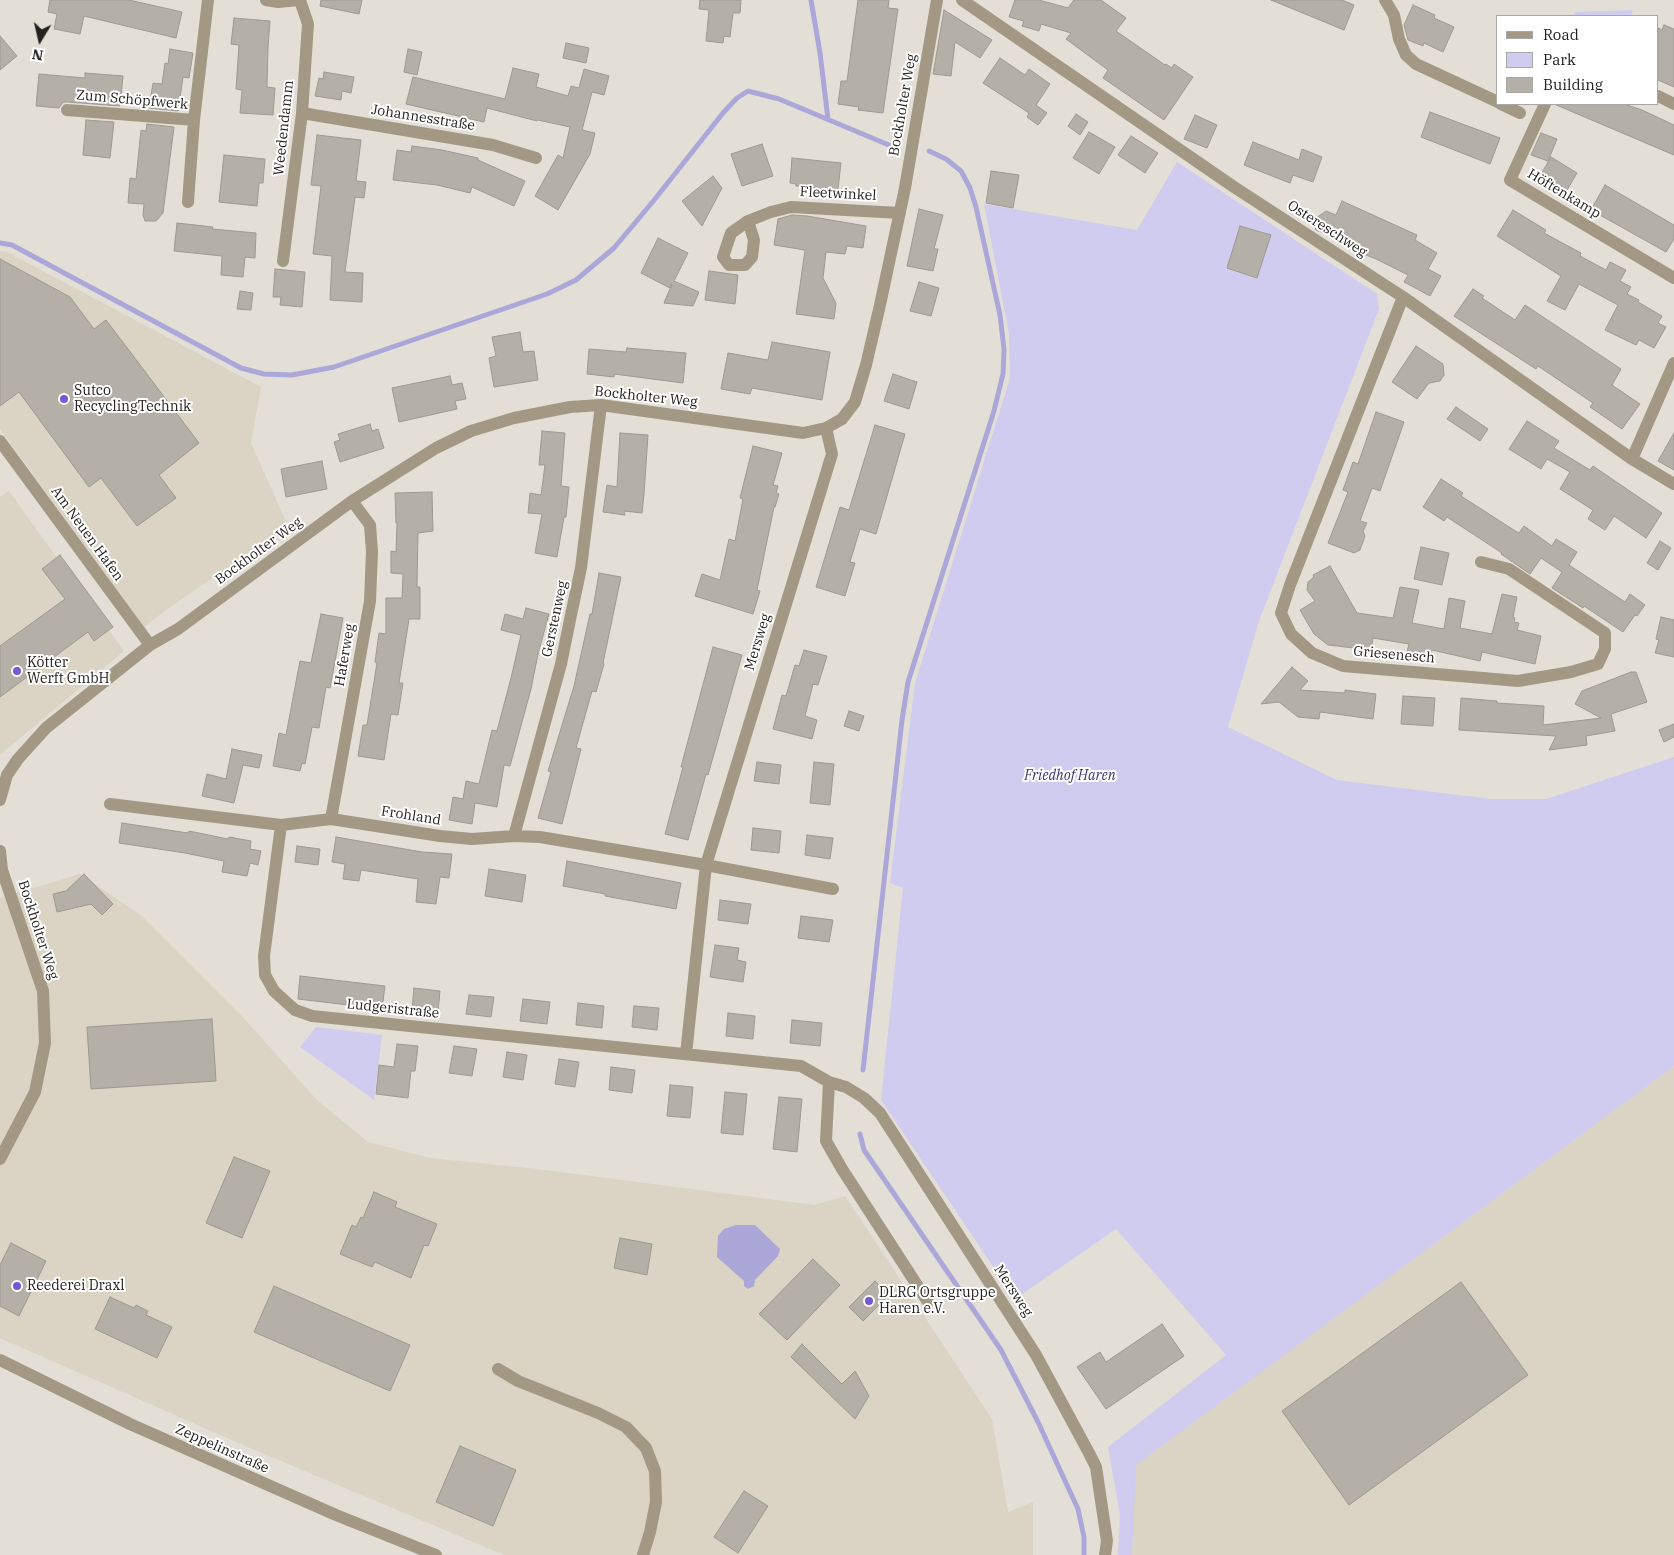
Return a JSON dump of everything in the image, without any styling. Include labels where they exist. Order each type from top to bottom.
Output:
[{"type":"street","name":"Zum Schöpfwerk","points":[[188,202],[194,120],[208,0]]},
{"type":"street","points":[[266,0],[278,2],[299,0]]},
{"type":"street","name":"Weedendamm","points":[[282,261],[302,113],[308,24],[299,0]]},
{"type":"street","name":"Bockholter Weg","points":[[0,800],[7,775],[18,759],[46,728],[150,645],[178,629],[352,501],[436,448],[471,431],[514,418],[570,407],[601,405],[803,433],[826,428],[842,419],[855,402],[876,322],[900,213],[937,0]]},
{"type":"street","name":"Ostereschweg","points":[[962,0],[1234,187],[1403,297],[1632,459],[1674,484]]},
{"type":"street","points":[[1385,0],[1394,15],[1399,40],[1406,55],[1416,64],[1496,102]]},
{"type":"street","points":[[1659,96],[1674,104]]},
{"type":"street","points":[[1503,105],[1520,113]]},
{"type":"street","name":"Höftenkamp","points":[[1545,105],[1510,180],[1674,278]]},
{"type":"street","name":"Zum Schöpfwerk","points":[[67,110],[194,120]]},
{"type":"street","name":"Johannesstraße","points":[[302,113],[493,144],[536,158]]},
{"type":"street","name":"Fleetwinkel","points":[[748,221],[791,207],[900,213]]},
{"type":"street","name":"Griesenesch","points":[[1403,297],[1290,584],[1281,613],[1291,634],[1312,653],[1343,666],[1518,681],[1571,672],[1598,664],[1605,649],[1604,634],[1509,569],[1481,562]]},
{"type":"street","points":[[1632,459],[1674,363]]},
{"type":"street","name":"Gerstenweg","points":[[514,836],[561,664],[581,568],[601,405]]},
{"type":"street","name":"Mersweg","points":[[826,428],[832,454],[706,865],[686,1054],[800,1066],[829,1082],[846,1087],[864,1098],[880,1113],[1036,1355],[1096,1467],[1107,1541],[1106,1555]]},
{"type":"street","name":"Am Neuen Hafen","points":[[0,441],[150,645]]},
{"type":"street","name":"Haferweg","points":[[332,819],[370,601],[372,552],[370,525],[352,501]]},
{"type":"street","name":"Frohland","points":[[110,804],[281,825],[332,819],[440,836],[490,839],[514,836],[540,837],[706,865]]},
{"type":"street","name":"Ludgeristraße","points":[[281,825],[264,956],[265,975],[274,991],[295,1010],[312,1016],[686,1054]]},
{"type":"street","name":"Bockholter Weg","points":[[0,851],[2,870],[43,992],[45,1043],[35,1092],[0,1159]]},
{"type":"street","points":[[706,865],[833,889]]},
{"type":"street","points":[[829,1082],[826,1141],[842,1170],[928,1302]]},
{"type":"street","name":"Zeppelinstraße","points":[[0,1360],[130,1424],[336,1515],[436,1555]]},
{"type":"street","points":[[498,1368],[518,1381],[598,1413],[626,1427],[646,1448],[655,1471],[656,1502],[643,1555]]},
{"type":"shaded area","points":[[0,251],[7,252],[261,387],[251,443],[288,526],[144,627],[0,429]]},
{"type":"shaded area","points":[[9,491],[124,651],[0,755],[0,497]]},
{"type":"shaded area","points":[[80,874],[142,916],[241,1015],[317,1100],[368,1142],[430,1158],[537,1169],[815,1205],[845,1196],[992,1419],[1008,1512],[1033,1502],[1033,1555],[504,1555],[243,1445],[0,1338],[0,898]]},
{"type":"shaded area","points":[[1674,1066],[1674,1555],[1132,1555],[1135,1465]]},
{"type":"shaded area","points":[[736,1225],[755,1225],[780,1249],[778,1256],[755,1280],[754,1286],[748,1289],[744,1286],[744,1281],[717,1257],[718,1236],[724,1229]]},
{"type":"green space","points":[[1633,10],[1631,15],[1574,15],[1575,12]]},
{"type":"green space","name":"Friedhof Haren","points":[[1177,162],[1377,294],[1379,309],[1259,621],[1228,727],[1337,780],[1491,799],[1546,799],[1674,757],[1674,1066],[1136,1465],[1132,1555],[1118,1555],[1120,1515],[1108,1447],[1226,1355],[1116,1229],[1015,1299],[881,1100],[903,888],[890,883],[915,683],[1010,378],[1009,334],[984,204],[1137,230]]},
{"type":"green space","points":[[316,1027],[382,1035],[374,1100],[300,1047]]},
{"type":"building","points":[[50,0],[129,0],[182,12],[176,38],[84,16],[80,34],[54,29],[57,14],[48,12]]},
{"type":"building","points":[[321,0],[362,0],[359,14],[320,6]]},
{"type":"building","points":[[700,0],[741,0],[740,13],[733,13],[730,37],[724,36],[723,43],[706,41],[709,10],[699,9]]},
{"type":"building","points":[[858,0],[889,0],[888,8],[898,9],[883,113],[858,110],[859,107],[838,104],[841,81],[847,81]]},
{"type":"building","points":[[1015,0],[1039,0],[1068,8],[1074,0],[1101,0],[1126,18],[1116,31],[1165,65],[1172,68],[1174,64],[1193,77],[1164,120],[1103,78],[1108,70],[1066,39],[1071,33],[1041,24],[1039,31],[1022,26],[1024,21],[1009,17]]},
{"type":"building","points":[[1271,0],[1342,0],[1354,5],[1344,30]]},
{"type":"building","points":[[1413,5],[1435,15],[1434,18],[1454,27],[1443,52],[1424,43],[1423,46],[1408,40],[1404,25]]},
{"type":"building","points":[[944,10],[992,40],[980,58],[955,42],[951,76],[933,74]]},
{"type":"building","points":[[234,18],[270,21],[267,87],[275,88],[273,115],[240,113],[242,90],[236,89],[239,45],[231,44]]},
{"type":"building","points":[[1664,25],[1674,29],[1674,87],[1659,80],[1659,28],[1662,30]]},
{"type":"building","points":[[0,36],[17,56],[0,70]]},
{"type":"building","points":[[566,43],[589,48],[586,63],[563,58]]},
{"type":"building","points":[[170,49],[193,53],[189,78],[183,77],[178,111],[149,108],[153,83],[162,84],[165,63],[168,64]]},
{"type":"building","points":[[408,49],[422,52],[417,75],[404,72]]},
{"type":"building","points":[[1000,58],[1025,75],[1029,69],[1050,84],[1036,105],[1047,113],[1038,125],[1027,117],[1029,113],[983,83]]},
{"type":"building","points":[[513,68],[539,74],[536,87],[568,96],[571,86],[579,88],[584,69],[609,76],[604,95],[592,92],[582,130],[595,133],[590,154],[558,210],[535,196],[558,155],[563,158],[570,127],[537,121],[487,108],[484,122],[406,104],[413,77],[505,99]]},
{"type":"building","points":[[324,72],[354,77],[351,93],[342,91],[341,100],[315,96],[319,78],[323,79]]},
{"type":"building","points":[[85,73],[123,76],[120,106],[63,102],[59,108],[36,106],[39,74],[85,78]]},
{"type":"building","points":[[1556,105],[1627,105],[1642,110],[1674,125],[1674,155]]},
{"type":"building","points":[[1430,112],[1500,138],[1490,164],[1421,137]]},
{"type":"building","points":[[1076,114],[1088,122],[1080,135],[1068,126]]},
{"type":"building","points":[[1195,115],[1217,125],[1207,148],[1184,139]]},
{"type":"building","points":[[86,120],[114,122],[110,158],[83,155]]},
{"type":"building","points":[[147,124],[174,127],[163,213],[156,221],[145,221],[143,215],[144,204],[128,203],[130,178],[136,179],[141,130],[146,131]]},
{"type":"building","points":[[1089,132],[1115,147],[1099,174],[1073,158]]},
{"type":"building","points":[[1541,133],[1557,139],[1548,161],[1531,155]]},
{"type":"building","points":[[317,135],[361,140],[356,181],[366,182],[364,198],[355,197],[345,272],[363,273],[362,302],[330,300],[332,256],[313,254],[321,186],[311,185]]},
{"type":"building","points":[[1131,136],[1158,153],[1145,173],[1118,155]]},
{"type":"building","points":[[1253,142],[1299,160],[1302,149],[1322,157],[1313,182],[1293,175],[1290,183],[1244,165]]},
{"type":"building","points":[[762,144],[773,176],[742,186],[731,154]]},
{"type":"building","points":[[412,146],[478,158],[478,160],[525,181],[514,206],[472,187],[470,193],[437,185],[393,180],[397,150],[411,152]]},
{"type":"building","points":[[224,155],[265,159],[263,183],[259,183],[257,206],[219,202]]},
{"type":"building","points":[[1551,157],[1577,173],[1563,197],[1537,181]]},
{"type":"building","points":[[792,158],[841,163],[838,189],[796,186],[796,184],[790,183]]},
{"type":"building","points":[[991,171],[1019,175],[1013,208],[986,203]]},
{"type":"building","points":[[713,176],[722,188],[702,226],[682,201]]},
{"type":"building","points":[[1605,185],[1674,225],[1674,239],[1666,252],[1591,210]]},
{"type":"building","points":[[1342,201],[1417,235],[1415,240],[1437,253],[1428,269],[1441,276],[1430,296],[1404,282],[1408,275],[1346,247],[1348,242],[1316,230],[1314,225],[1316,218],[1326,211],[1336,215]]},
{"type":"building","points":[[919,209],[943,215],[934,249],[938,249],[933,271],[907,266]]},
{"type":"building","points":[[1513,210],[1546,230],[1544,233],[1581,253],[1580,256],[1606,270],[1610,262],[1626,270],[1620,281],[1631,287],[1627,294],[1662,316],[1658,323],[1666,327],[1654,348],[1639,340],[1636,345],[1605,330],[1618,305],[1579,284],[1565,310],[1547,301],[1561,276],[1497,236]]},
{"type":"building","points":[[792,215],[866,226],[863,248],[847,246],[845,254],[826,252],[823,278],[836,303],[834,319],[796,314],[805,250],[774,245],[778,219]]},
{"type":"building","points":[[177,223],[213,227],[212,229],[256,233],[255,258],[245,257],[243,277],[221,275],[222,256],[174,251]]},
{"type":"building","points":[[1240,226],[1271,235],[1257,278],[1227,268]]},
{"type":"building","points":[[658,238],[688,253],[674,281],[699,292],[693,306],[664,303],[672,284],[670,288],[641,273]]},
{"type":"building","name":"Sutco RecyclingTechnik","points":[[0,259],[70,297],[94,329],[106,320],[199,443],[159,475],[176,498],[137,526],[101,478],[89,487],[19,392],[0,406]]},
{"type":"building","points":[[275,269],[305,272],[302,307],[280,305],[281,297],[273,297]]},
{"type":"building","points":[[709,271],[738,275],[735,304],[705,300]]},
{"type":"building","points":[[919,282],[939,288],[931,316],[910,311]]},
{"type":"building","points":[[1473,289],[1484,296],[1482,298],[1515,320],[1525,305],[1621,369],[1612,385],[1640,404],[1622,429],[1590,407],[1593,403],[1538,366],[1536,369],[1454,316]]},
{"type":"building","points":[[240,291],[253,293],[251,310],[237,309]]},
{"type":"building","points":[[520,332],[523,352],[534,351],[538,380],[494,387],[489,358],[496,356],[492,337]]},
{"type":"building","points":[[772,342],[830,352],[822,400],[752,388],[750,394],[721,389],[728,353],[768,360]]},
{"type":"building","points":[[1416,346],[1443,364],[1444,375],[1440,381],[1429,383],[1417,399],[1392,382]]},
{"type":"building","points":[[627,348],[686,353],[683,383],[614,374],[614,377],[587,374],[589,349],[626,352]]},
{"type":"building","points":[[893,374],[917,382],[909,409],[884,401]]},
{"type":"building","points":[[450,376],[452,385],[462,383],[466,399],[455,401],[457,409],[399,422],[392,388]]},
{"type":"building","points":[[1456,407],[1488,429],[1480,441],[1447,419]]},
{"type":"building","points":[[1376,412],[1404,422],[1380,491],[1372,488],[1360,521],[1367,523],[1363,531],[1365,536],[1360,550],[1354,553],[1328,543],[1348,492],[1343,490],[1353,462],[1358,464]]},
{"type":"building","points":[[1527,421],[1559,441],[1554,448],[1590,470],[1593,466],[1662,513],[1646,538],[1614,516],[1605,530],[1588,519],[1593,510],[1560,489],[1570,472],[1547,459],[1541,469],[1509,449]]},
{"type":"building","points":[[370,424],[372,431],[378,429],[384,448],[340,462],[334,442],[340,440],[338,434]]},
{"type":"building","points":[[875,425],[905,434],[876,534],[860,529],[850,562],[855,563],[845,596],[816,587],[840,507],[849,510]]},
{"type":"building","points":[[542,431],[565,433],[561,486],[569,487],[566,517],[564,517],[557,557],[535,553],[542,514],[528,513],[530,493],[541,495],[545,465],[539,465]]},
{"type":"building","points":[[620,433],[648,435],[642,513],[624,511],[625,515],[603,512],[607,485],[617,487]]},
{"type":"building","points":[[1674,433],[1674,470],[1658,461]]},
{"type":"building","points":[[753,446],[782,453],[773,485],[778,486],[776,493],[779,494],[774,507],[757,590],[760,591],[753,614],[695,596],[702,574],[720,580],[729,539],[735,541],[743,499],[740,498]]},
{"type":"building","points":[[322,461],[327,489],[286,497],[281,469]]},
{"type":"building","points":[[1441,479],[1463,493],[1461,496],[1517,532],[1519,533],[1524,526],[1552,546],[1556,539],[1577,552],[1569,565],[1625,602],[1630,594],[1645,605],[1623,632],[1584,606],[1583,608],[1552,588],[1562,572],[1541,558],[1530,574],[1447,517],[1444,521],[1423,507]]},
{"type":"building","points":[[432,492],[433,531],[418,533],[417,587],[420,587],[420,619],[409,619],[399,683],[403,683],[398,715],[391,714],[384,760],[358,756],[363,725],[367,725],[377,663],[375,662],[379,633],[386,634],[386,598],[402,598],[403,574],[391,573],[391,551],[396,552],[395,493]]},
{"type":"building","points":[[1660,541],[1671,548],[1658,570],[1647,563]]},
{"type":"building","points":[[1421,547],[1449,553],[1442,585],[1414,579]]},
{"type":"building","points":[[60,555],[113,627],[94,641],[88,632],[0,697],[0,646],[65,599],[42,569]]},
{"type":"building","points":[[1330,566],[1357,613],[1393,618],[1400,587],[1419,590],[1412,623],[1444,629],[1449,598],[1465,601],[1460,628],[1492,634],[1502,594],[1517,597],[1513,617],[1515,618],[1514,622],[1519,623],[1517,630],[1541,636],[1535,664],[1482,652],[1480,661],[1432,650],[1430,657],[1407,652],[1409,644],[1373,638],[1371,650],[1328,645],[1314,634],[1300,610],[1315,601],[1307,590],[1308,582],[1314,577],[1313,575]]},
{"type":"building","points":[[599,573],[621,577],[604,664],[596,692],[592,691],[576,748],[581,749],[562,824],[538,818],[551,772],[548,771],[574,686],[590,614],[592,614]]},
{"type":"building","points":[[526,608],[549,614],[510,766],[504,765],[497,807],[475,803],[472,824],[449,820],[453,797],[463,799],[466,781],[479,784],[492,730],[497,731],[521,635],[501,630],[505,614],[523,619]]},
{"type":"building","points":[[321,614],[343,618],[330,688],[326,687],[319,728],[312,727],[305,764],[302,763],[300,771],[273,766],[279,733],[286,735],[300,661],[311,663]]},
{"type":"building","points":[[1661,617],[1674,620],[1674,657],[1655,653],[1659,640],[1656,639]]},
{"type":"building","points":[[713,647],[742,655],[688,840],[665,834]]},
{"type":"building","points":[[804,650],[827,656],[818,685],[813,684],[805,716],[817,720],[812,739],[773,729],[782,695],[786,696],[795,665],[799,666]]},
{"type":"building","points":[[1292,667],[1308,681],[1300,690],[1345,693],[1345,690],[1376,694],[1373,719],[1320,712],[1319,719],[1298,717],[1279,702],[1261,704]]},
{"type":"building","points":[[1631,672],[1636,672],[1647,702],[1611,714],[1615,731],[1586,736],[1587,745],[1549,750],[1556,736],[1459,730],[1461,698],[1497,701],[1497,703],[1544,706],[1543,725],[1601,718],[1575,704],[1582,691]]},
{"type":"building","points":[[1403,696],[1435,698],[1433,726],[1401,724]]},
{"type":"building","points":[[849,711],[864,716],[859,731],[844,726]]},
{"type":"building","points":[[1674,724],[1674,737],[1664,742],[1659,730]]},
{"type":"building","points":[[232,749],[262,755],[259,768],[243,765],[234,803],[202,796],[207,774],[226,779]]},
{"type":"building","points":[[757,762],[781,765],[779,784],[754,781]]},
{"type":"building","points":[[814,762],[834,764],[830,805],[810,803]]},
{"type":"building","points":[[122,823],[251,841],[250,849],[261,851],[258,865],[250,863],[247,876],[222,872],[224,861],[119,843]]},
{"type":"building","points":[[753,828],[781,831],[779,853],[751,850]]},
{"type":"building","points":[[807,835],[833,838],[830,859],[805,855]]},
{"type":"building","points":[[336,837],[422,852],[452,854],[449,878],[440,877],[436,904],[416,902],[418,879],[361,870],[359,881],[343,879],[345,864],[332,862]]},
{"type":"building","points":[[297,846],[320,849],[318,865],[295,862]]},
{"type":"building","points":[[567,861],[681,883],[676,909],[563,886]]},
{"type":"building","points":[[489,869],[526,875],[522,902],[485,896]]},
{"type":"building","points":[[84,874],[113,904],[102,915],[91,904],[57,912],[53,894],[66,891]]},
{"type":"building","points":[[720,900],[751,904],[748,924],[718,920]]},
{"type":"building","points":[[801,916],[833,920],[829,942],[798,938]]},
{"type":"building","points":[[715,945],[739,948],[737,960],[746,962],[743,982],[710,977]]},
{"type":"building","points":[[300,976],[385,986],[382,1009],[298,999]]},
{"type":"building","points":[[414,988],[440,991],[438,1012],[412,1009]]},
{"type":"building","points":[[469,995],[494,997],[491,1017],[466,1014]]},
{"type":"building","points":[[523,999],[550,1002],[547,1024],[520,1021]]},
{"type":"building","points":[[578,1003],[604,1006],[602,1028],[576,1025]]},
{"type":"building","points":[[634,1006],[659,1008],[657,1030],[632,1027]]},
{"type":"building","points":[[728,1013],[755,1016],[753,1039],[726,1036]]},
{"type":"building","points":[[212,1019],[216,1081],[91,1089],[87,1027]]},
{"type":"building","points":[[792,1020],[822,1023],[820,1046],[790,1043]]},
{"type":"building","points":[[397,1044],[418,1046],[415,1071],[411,1071],[408,1098],[376,1094],[379,1065],[394,1067]]},
{"type":"building","points":[[454,1046],[477,1049],[472,1076],[449,1073]]},
{"type":"building","points":[[507,1052],[527,1055],[523,1080],[503,1077]]},
{"type":"building","points":[[559,1059],[579,1062],[575,1087],[555,1084]]},
{"type":"building","points":[[611,1067],[635,1070],[632,1093],[609,1090]]},
{"type":"building","points":[[670,1085],[693,1087],[690,1118],[667,1116]]},
{"type":"building","points":[[725,1092],[747,1094],[743,1135],[721,1133]]},
{"type":"building","points":[[779,1097],[802,1099],[797,1152],[773,1149]]},
{"type":"building","points":[[234,1157],[270,1171],[242,1238],[206,1223]]},
{"type":"building","points":[[374,1192],[397,1202],[395,1207],[437,1224],[428,1246],[424,1245],[411,1278],[375,1262],[372,1267],[340,1254],[352,1225],[356,1227],[361,1217],[363,1218]]},
{"type":"building","points":[[620,1238],[652,1244],[647,1275],[614,1268]]},
{"type":"building","name":"Reederei Draxl","points":[[11,1243],[46,1261],[19,1316],[0,1306],[0,1265]]},
{"type":"building","points":[[813,1259],[840,1285],[787,1340],[759,1314]]},
{"type":"building","name":"DLRG Ortsgruppe Haren e.V.","points":[[875,1281],[889,1295],[863,1321],[849,1307]]},
{"type":"building","points":[[1461,1282],[1528,1375],[1349,1505],[1282,1411]]},
{"type":"building","points":[[274,1286],[410,1345],[390,1391],[254,1332]]},
{"type":"building","points":[[110,1297],[134,1308],[136,1305],[148,1311],[146,1315],[172,1327],[157,1358],[95,1329]]},
{"type":"building","points":[[1162,1324],[1184,1356],[1106,1409],[1077,1367],[1100,1352],[1106,1362]]},
{"type":"building","points":[[802,1344],[842,1384],[855,1371],[869,1396],[855,1419],[791,1357]]},
{"type":"building","points":[[460,1446],[516,1470],[493,1526],[436,1502]]},
{"type":"building","points":[[744,1491],[768,1506],[738,1553],[714,1537]]},
{"type":"waterway","points":[[811,0],[828,119]]},
{"type":"waterway","points":[[0,243],[12,245],[241,368],[264,374],[292,375],[334,367],[547,294],[576,280],[614,248],[723,113],[737,98],[748,91],[779,99],[896,148]]},
{"type":"waterway","points":[[863,1070],[902,720],[908,682],[994,411],[1003,374],[1004,349],[1000,315],[970,188],[961,171],[946,159],[929,151]]},
{"type":"waterway","points":[[860,1134],[864,1150],[1001,1350],[1038,1422],[1078,1509],[1084,1537],[1084,1555]]},
{"type":"place","name":"Sutco RecyclingTechnik","points":[[64,399]]},
{"type":"place","name":"Kötter Werft GmbH","points":[[17,671]]},
{"type":"place","name":"Reederei Draxl","points":[[17,1286]]},
{"type":"place","name":"DLRG Ortsgruppe Haren e.V.","points":[[869,1301]]}]
